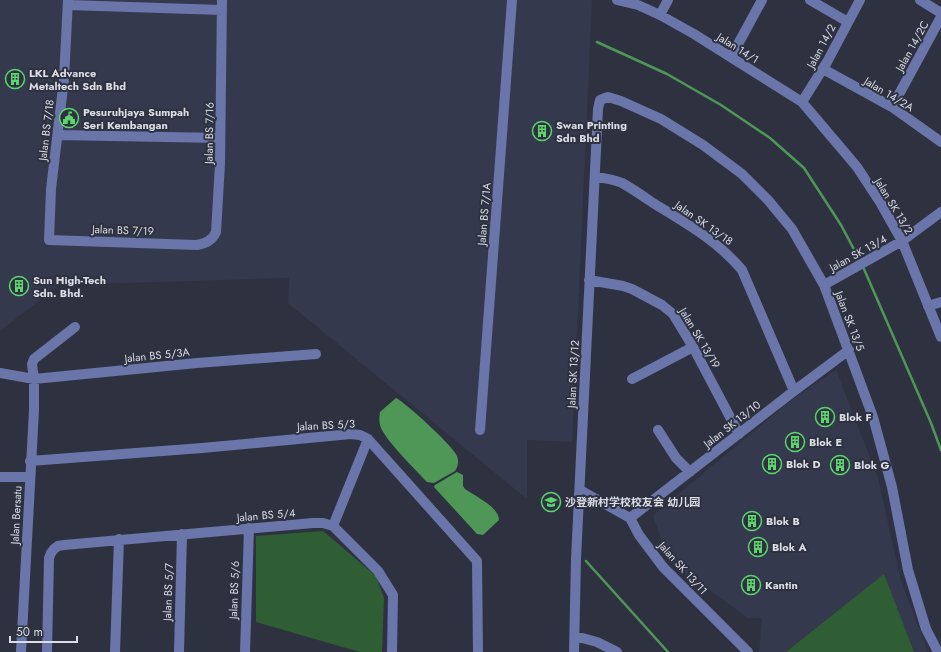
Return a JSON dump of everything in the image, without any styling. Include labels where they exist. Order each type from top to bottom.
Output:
[{"type":"street","name":"Jalan BS 7/1A","points":[[480,430],[512,0]]},
{"type":"street","name":"Jalan 14/1","points":[[617,0],[639,3],[694,34],[802,102]]},
{"type":"street","points":[[660,15],[668,0]]},
{"type":"street","points":[[730,58],[762,0]]},
{"type":"street","points":[[810,0],[848,22]]},
{"type":"street","name":"Jalan 14/2","points":[[802,102],[823,69],[860,0]]},
{"type":"street","points":[[920,0],[941,13]]},
{"type":"street","points":[[68,3],[222,5]]},
{"type":"street","name":"Jalan BS 7/18","points":[[49,240],[51,189],[66,54],[68,3]]},
{"type":"street","name":"Jalan BS 7/16","points":[[197,244],[209,241],[213,238],[216,232],[220,172],[222,5]]},
{"type":"street","name":"Jalan 14/2C","points":[[892,107],[941,17]]},
{"type":"street","name":"Jalan 14/2A","points":[[823,69],[892,107],[941,142]]},
{"type":"street","name":"Jalan SK 13/12","points":[[574,652],[576,559],[589,280],[598,109],[600,100],[603,98]]},
{"type":"street","name":"Jalan SK 13/5","points":[[603,98],[614,98],[661,119],[703,145],[742,174],[768,200],[792,229],[824,285],[849,350],[872,417],[890,481],[908,570],[926,629],[938,652]]},
{"type":"street","name":"Jalan SK 13/2","points":[[802,102],[856,167],[880,202],[902,241],[941,336]]},
{"type":"street","points":[[58,135],[220,138]]},
{"type":"street","name":"Jalan SK 13/18","points":[[595,177],[609,178],[622,183],[715,244],[733,259],[742,270],[794,391]]},
{"type":"street","name":"Jalan SK 13/4","points":[[824,285],[902,241],[941,212]]},
{"type":"street","name":"Jalan BS 7/19","points":[[49,240],[197,244]]},
{"type":"street","name":"Jalan SK 13/19","points":[[589,280],[624,286],[669,309],[693,347],[739,434]]},
{"type":"street","points":[[928,306],[941,302]]},
{"type":"street","name":"Jalan Bersatu","points":[[21,652],[34,379],[32,364],[34,359],[75,327]]},
{"type":"street","points":[[632,379],[693,347]]},
{"type":"street","name":"Jalan SK 13/10","points":[[630,518],[849,350]]},
{"type":"street","name":"Jalan BS 5/3A","points":[[0,373],[34,379],[197,363],[316,354]]},
{"type":"street","points":[[658,430],[676,458],[690,472]]},
{"type":"street","name":"Jalan BS 5/3","points":[[30,461],[202,448],[344,434],[360,435],[368,439],[477,561],[478,652]]},
{"type":"street","points":[[368,439],[333,526],[378,571],[393,595],[392,652]]},
{"type":"street","points":[[0,477],[30,477]]},
{"type":"street","points":[[580,490],[630,518]]},
{"type":"street","name":"Jalan SK 13/11","points":[[630,518],[639,535],[663,567],[748,652]]},
{"type":"street","name":"Jalan BS 5/4","points":[[47,652],[50,558],[51,553],[58,546],[119,539],[313,523],[323,523],[333,526]]},
{"type":"street","name":"Jalan BS 5/6","points":[[245,652],[249,528]]},
{"type":"street","name":"Jalan BS 5/7","points":[[179,652],[182,534]]},
{"type":"street","points":[[115,652],[119,539]]},
{"type":"street","points":[[575,636],[597,642],[617,652]]},
{"type":"shaded area","points":[[0,0],[592,0],[572,442],[527,440],[527,499],[288,303],[289,278],[59,285],[0,331]]},
{"type":"shaded area","points":[[836,370],[878,478],[901,581],[928,652],[759,652],[762,618],[748,618],[678,567],[664,548],[653,515],[794,398]]},
{"type":"shaded area","points":[[396,398],[410,408],[454,451],[458,460],[455,471],[434,483],[427,482],[389,441],[380,426],[380,412]]},
{"type":"shaded area","points":[[457,472],[463,475],[463,486],[465,489],[491,506],[498,515],[499,520],[483,535],[477,534],[434,487]]},
{"type":"shaded area","points":[[323,531],[376,576],[384,598],[382,652],[360,652],[256,622],[256,536]]},
{"type":"shaded area","points":[[884,574],[914,652],[786,652]]},
{"type":"waterway","points":[[597,42],[667,74],[721,105],[770,138],[804,168],[841,225],[858,257]]},
{"type":"waterway","points":[[864,269],[931,423],[941,450]]},
{"type":"waterway","points":[[586,561],[668,652]]},
{"type":"place","name":"LKL Advance Metaltech Sdn Bhd","points":[[15,79]]},
{"type":"place","name":"Pesuruhjaya Sumpah Seri Kembangan","points":[[69,118]]},
{"type":"place","name":"Swan Printing Sdn Bhd","points":[[542,131]]},
{"type":"place","name":"Sun High-Tech Sdn. Bhd.","points":[[19,286]]},
{"type":"place","name":"Blok F","points":[[825,417]]},
{"type":"place","name":"Blok E","points":[[795,442]]},
{"type":"place","name":"Blok D","points":[[772,464]]},
{"type":"place","name":"Blok G","points":[[840,465]]},
{"type":"place","name":"沙登新村学校校友会 幼儿园","points":[[551,502]]},
{"type":"place","name":"Blok B","points":[[752,521]]},
{"type":"place","name":"Blok A","points":[[758,547]]},
{"type":"place","name":"Kantin","points":[[751,585]]}]
